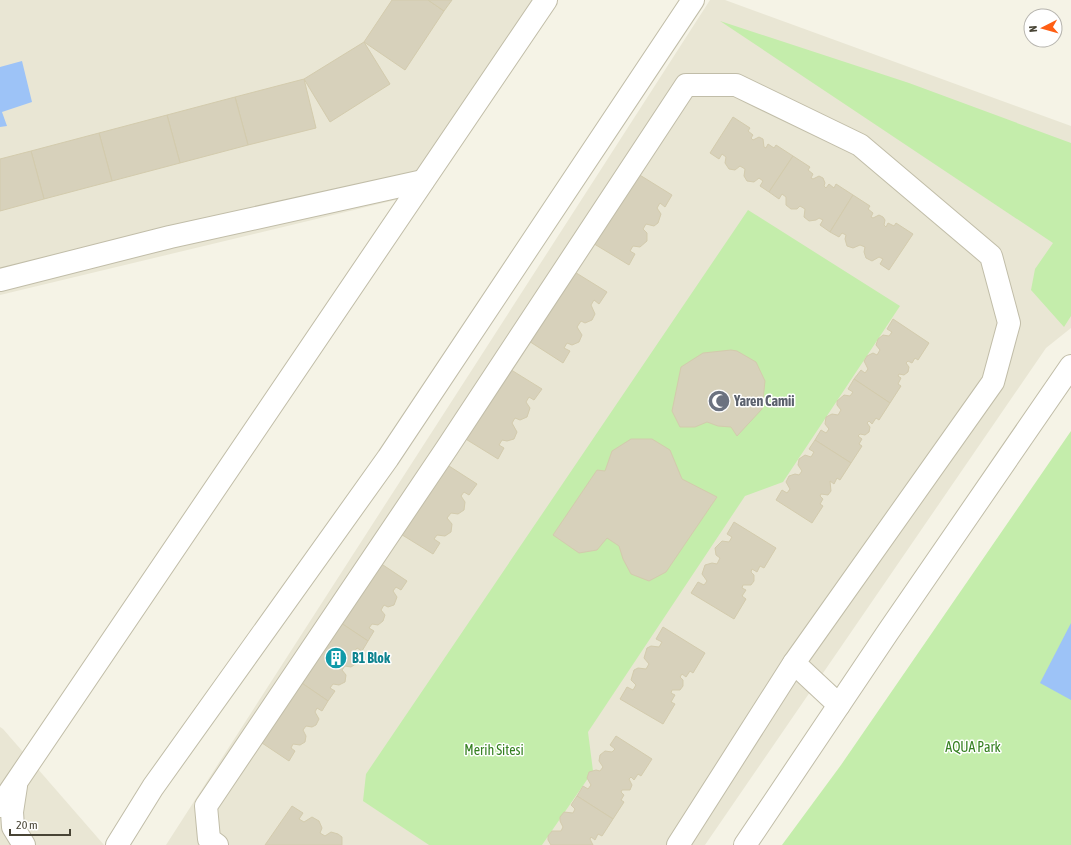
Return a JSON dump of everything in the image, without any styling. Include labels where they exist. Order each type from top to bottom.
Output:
[{"type":"street","points":[[0,806],[546,0]]},
{"type":"street","points":[[117,845],[153,787],[388,458],[694,0]]},
{"type":"street","points":[[217,845],[209,839],[206,806],[447,448],[686,85],[736,85],[860,145],[991,256],[1009,323],[993,382],[794,663],[678,845]]},
{"type":"street","points":[[0,280],[170,237],[423,181]]},
{"type":"street","points":[[745,845],[1071,366]]},
{"type":"street","points":[[794,663],[839,705]]},
{"type":"street","points":[[17,780],[12,812],[13,827],[24,845]]},
{"type":"shaded area","points":[[0,0],[534,0],[412,196],[0,295]]},
{"type":"shaded area","points":[[710,0],[725,0],[1071,126],[1071,328],[1046,348],[705,845],[166,845]]},
{"type":"shaded area","points":[[0,727],[3,729],[104,845],[0,845]]},
{"type":"green space","points":[[720,21],[909,83],[1071,143],[1071,316],[1064,327],[1031,290],[1035,269],[1053,243]]},
{"type":"green space","name":"Merih Sitesi","points":[[748,210],[900,306],[783,482],[745,496],[588,732],[593,771],[542,845],[429,845],[363,801],[366,774]]},
{"type":"green space","name":"AQUA Park","points":[[1071,431],[1071,845],[782,845],[841,765]]},
{"type":"water","points":[[22,61],[32,102],[2,112],[7,126],[0,127],[0,67]]},
{"type":"water","points":[[1071,623],[1071,700],[1040,683]]},
{"type":"building","points":[[392,0],[428,0],[444,11],[405,70],[364,42]]},
{"type":"building","points":[[428,0],[452,0],[444,11]]},
{"type":"building","points":[[364,42],[390,84],[330,122],[304,79]]},
{"type":"building","points":[[304,79],[316,128],[248,145],[235,97]]},
{"type":"building","points":[[235,97],[248,145],[180,163],[167,115]]},
{"type":"building","points":[[167,115],[180,163],[112,181],[99,133]]},
{"type":"building","points":[[733,117],[750,128],[748,131],[753,135],[751,138],[753,140],[759,137],[763,139],[764,147],[766,148],[768,144],[774,148],[776,145],[793,156],[769,192],[760,186],[763,181],[759,178],[754,182],[747,181],[744,176],[745,169],[740,166],[735,170],[729,169],[725,163],[726,157],[722,154],[719,159],[710,153]]},
{"type":"building","points":[[99,133],[112,181],[44,199],[31,151]]},
{"type":"building","points":[[31,151],[44,199],[0,211],[0,159]]},
{"type":"building","points":[[793,156],[810,167],[808,170],[813,174],[811,178],[813,179],[819,176],[823,178],[825,183],[824,186],[826,188],[829,184],[834,188],[836,184],[853,195],[830,232],[820,225],[823,220],[819,218],[809,221],[804,217],[805,209],[800,206],[797,209],[791,209],[786,205],[786,197],[782,194],[779,199],[769,192]]},
{"type":"building","points":[[630,169],[672,195],[665,207],[660,203],[657,208],[661,214],[658,223],[654,226],[646,224],[643,229],[647,233],[647,241],[640,247],[633,246],[630,251],[635,254],[629,265],[586,239]]},
{"type":"building","points":[[853,195],[870,206],[868,209],[873,213],[871,217],[873,218],[879,215],[883,217],[885,220],[884,225],[886,227],[888,223],[894,226],[896,223],[913,234],[889,270],[880,264],[883,259],[879,257],[872,261],[866,258],[864,252],[865,247],[860,245],[853,248],[847,246],[845,239],[846,235],[842,233],[839,237],[830,232]]},
{"type":"building","points":[[565,266],[607,292],[599,304],[594,300],[591,305],[595,314],[592,320],[585,323],[581,321],[577,327],[582,335],[579,342],[572,345],[567,343],[564,348],[570,351],[563,363],[521,336]]},
{"type":"building","points":[[893,319],[929,343],[918,360],[915,358],[912,363],[908,361],[906,363],[909,367],[908,372],[904,375],[899,374],[898,376],[901,378],[898,384],[901,386],[890,403],[854,379],[861,370],[865,373],[868,369],[864,361],[867,356],[873,353],[877,355],[880,350],[876,345],[878,339],[883,335],[889,336],[892,332],[887,329]]},
{"type":"building","name":"Yaren Camii","points":[[731,350],[737,351],[756,362],[765,381],[762,409],[737,436],[731,427],[718,426],[707,422],[695,427],[680,427],[672,411],[681,367],[703,353]]},
{"type":"building","points":[[500,363],[542,389],[534,400],[529,397],[526,402],[530,408],[527,417],[520,420],[515,418],[512,423],[517,432],[514,439],[507,441],[502,440],[499,445],[504,448],[498,459],[456,433]]},
{"type":"building","points":[[854,379],[890,403],[879,420],[876,418],[872,424],[869,421],[867,423],[870,427],[869,432],[865,435],[860,434],[858,436],[862,439],[859,444],[862,446],[851,463],[815,440],[821,430],[826,433],[829,429],[825,424],[826,417],[832,414],[838,415],[841,410],[837,405],[837,401],[844,395],[850,396],[853,392],[848,389]]},
{"type":"building","points":[[631,439],[652,439],[670,450],[682,479],[717,497],[666,572],[649,581],[631,574],[623,559],[619,546],[607,538],[597,550],[579,553],[553,535],[597,470],[605,471],[612,451]]},
{"type":"building","points":[[815,440],[851,463],[840,480],[837,478],[834,484],[830,481],[831,491],[828,495],[821,494],[820,496],[823,499],[820,504],[823,506],[812,523],[776,500],[782,490],[787,493],[790,489],[786,482],[789,476],[795,474],[799,475],[802,471],[798,465],[799,459],[805,455],[811,457],[814,452],[809,449]]},
{"type":"building","points":[[435,457],[477,484],[469,495],[464,492],[461,496],[465,502],[464,510],[458,514],[451,513],[447,518],[452,524],[451,532],[445,536],[437,535],[434,539],[440,543],[433,554],[391,528]]},
{"type":"building","points":[[734,522],[776,548],[764,568],[760,566],[757,572],[752,569],[751,572],[754,575],[754,581],[751,585],[743,585],[742,588],[746,590],[742,596],[746,599],[734,619],[691,593],[698,582],[704,585],[707,581],[702,574],[705,565],[712,563],[717,564],[720,558],[716,555],[715,548],[722,541],[729,542],[732,537],[727,534]]},
{"type":"building","name":"B1 Blok","points":[[371,557],[407,581],[401,590],[396,587],[393,591],[397,597],[394,605],[388,607],[384,605],[381,610],[385,615],[383,621],[378,625],[372,624],[369,628],[374,631],[368,641],[332,617]]},
{"type":"building","name":"B1 Blok","points":[[332,617],[368,641],[362,651],[357,648],[354,652],[358,657],[357,663],[351,667],[345,666],[342,670],[346,675],[345,682],[339,685],[333,684],[330,688],[335,691],[328,701],[293,677]]},
{"type":"building","points":[[663,627],[705,653],[693,673],[690,671],[686,677],[682,674],[680,677],[683,680],[683,686],[680,690],[672,690],[671,693],[675,695],[671,702],[675,704],[663,724],[620,699],[627,687],[633,690],[636,685],[631,680],[634,670],[638,668],[646,669],[649,664],[644,658],[647,648],[651,646],[659,647],[662,642],[656,639]]},
{"type":"building","name":"B1 Blok","points":[[293,677],[328,701],[322,711],[317,708],[315,712],[319,719],[316,725],[312,727],[306,726],[303,730],[306,736],[305,742],[300,745],[293,744],[291,748],[295,751],[289,761],[253,737]]},
{"type":"building","points":[[616,736],[652,759],[641,776],[638,774],[634,780],[631,777],[629,779],[632,785],[630,790],[622,790],[621,792],[624,795],[621,800],[624,802],[613,819],[577,796],[583,786],[588,789],[591,785],[587,778],[589,772],[596,770],[600,771],[603,767],[599,761],[600,755],[605,751],[612,752],[615,749],[610,745]]},
{"type":"building","points":[[577,796],[613,819],[602,836],[598,834],[595,840],[591,837],[590,839],[593,845],[551,845],[548,840],[548,836],[552,831],[561,831],[563,827],[560,817],[564,812],[573,813],[575,809],[571,805]]},
{"type":"building","points":[[292,806],[303,813],[299,819],[304,822],[312,817],[319,821],[322,828],[320,833],[325,836],[331,832],[342,837],[342,845],[265,845]]},
{"type":"place","name":"Yaren Camii","points":[[719,401]]},
{"type":"place","name":"B1 Blok","points":[[336,658]]}]
